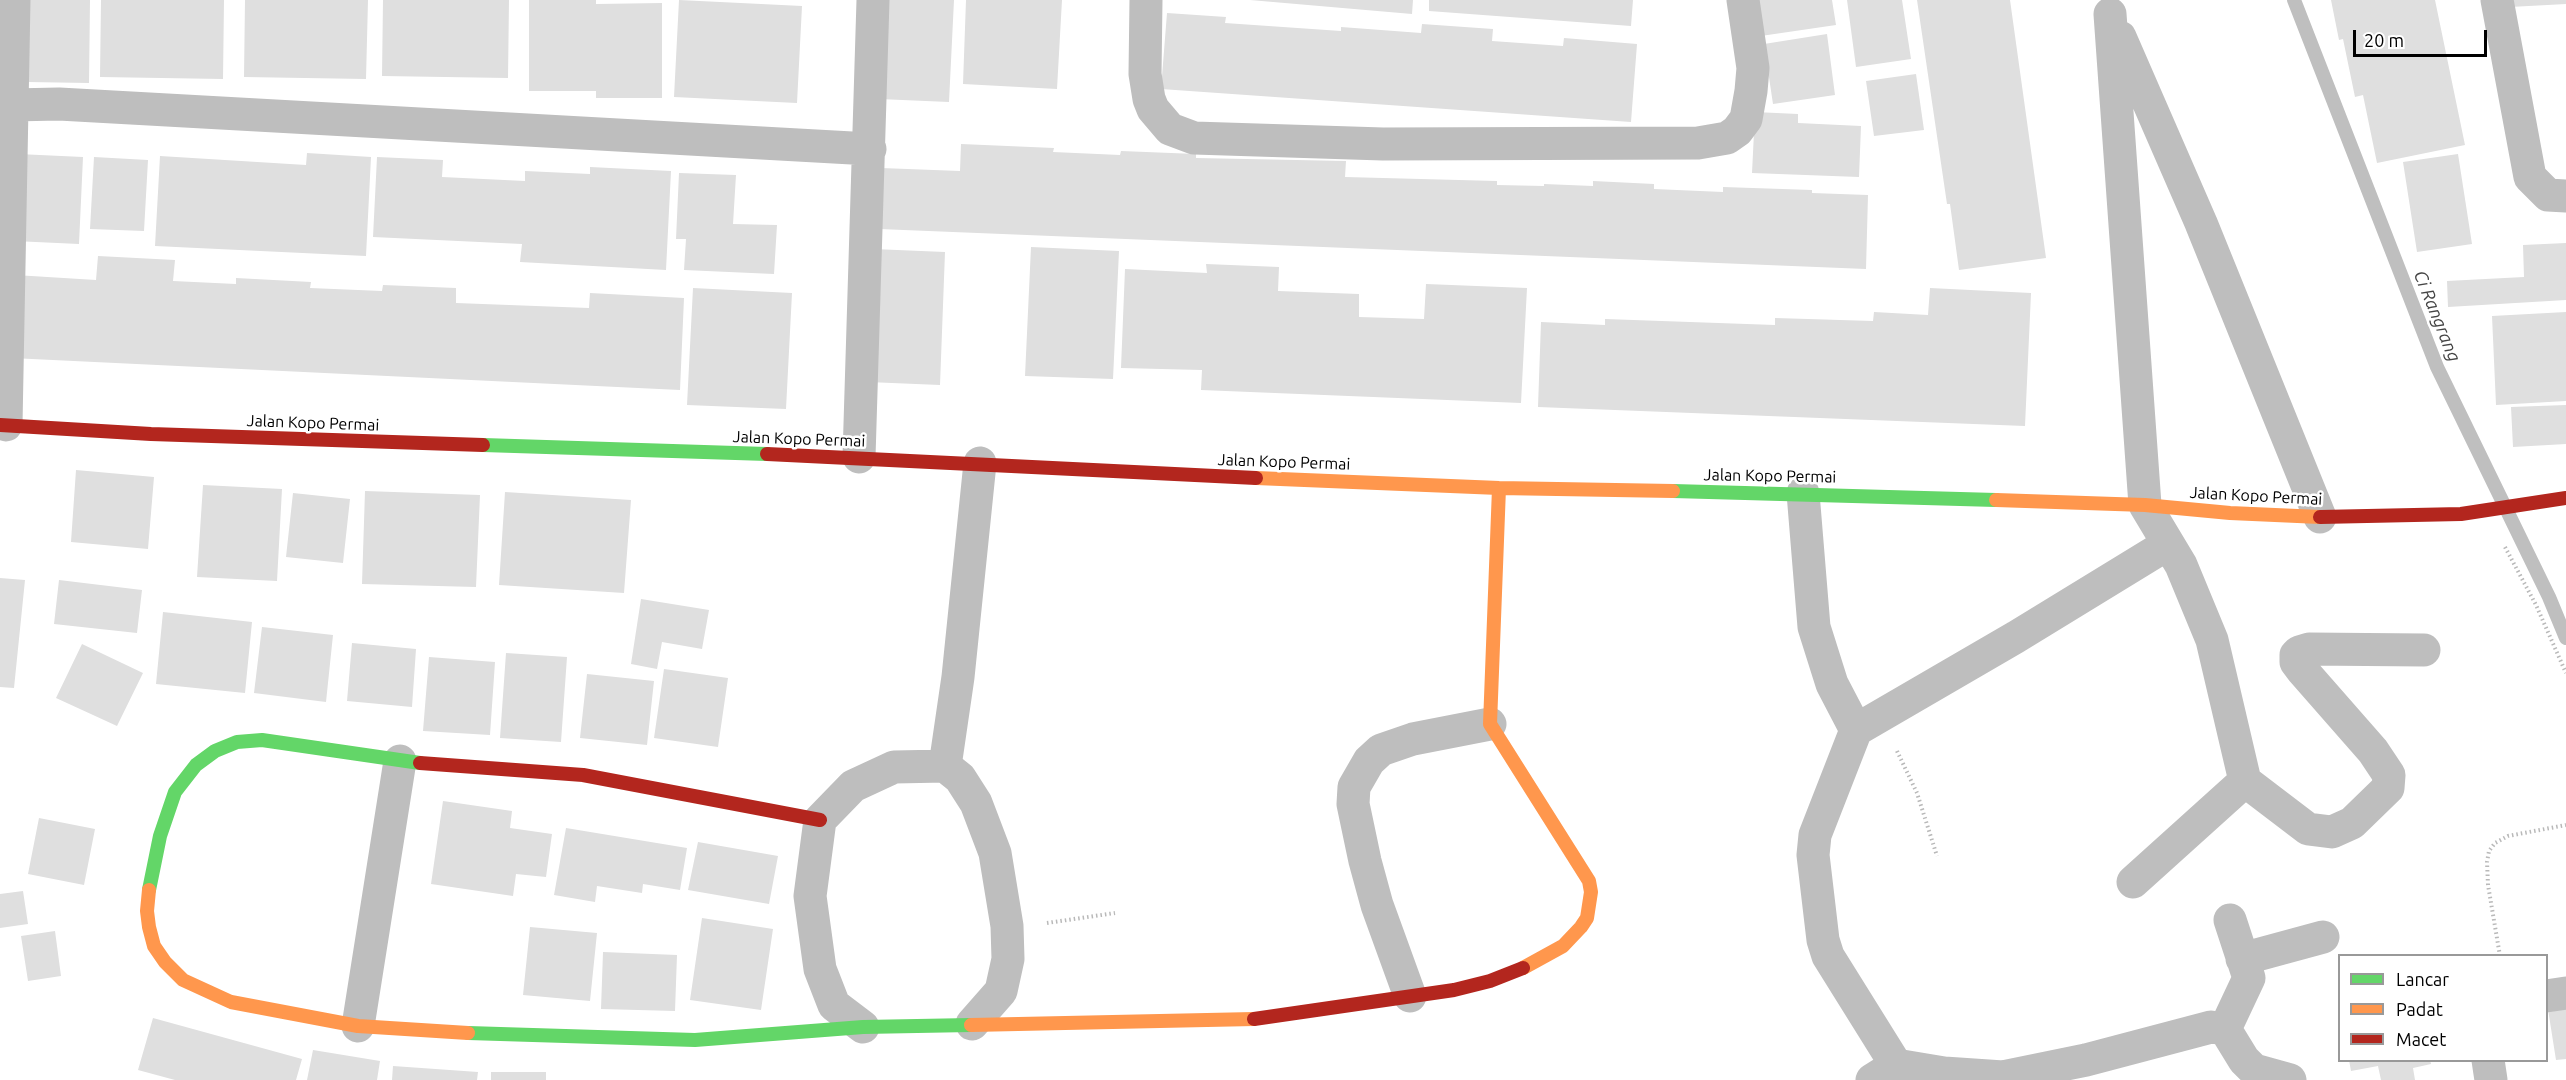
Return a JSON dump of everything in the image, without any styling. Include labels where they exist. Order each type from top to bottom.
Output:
[{"type":"street","points":[[3,425],[14,0]]},
{"type":"street","points":[[859,457],[873,0]]},
{"type":"street","points":[[1146,0],[1145,74],[1149,99],[1153,109],[1170,129],[1194,138],[1383,144],[1698,143],[1727,138],[1737,131],[1746,119],[1751,91],[1753,68],[1743,0]]},
{"type":"street","points":[[2497,0],[2530,177],[2548,195],[2566,196]]},
{"type":"street","points":[[2108,7],[2145,504],[2181,565],[2212,640],[2245,781],[2308,829],[2332,832],[2352,823],[2388,788],[2389,775],[2373,751],[2302,670],[2296,662],[2296,655],[2309,649],[2424,650]]},
{"type":"street","points":[[2108,7],[2201,223],[2320,517]]},
{"type":"street","points":[[12,105],[59,104],[870,149]]},
{"type":"street","name":"Jalan Kopo Permai","points":[[3,425],[162,435],[859,457],[1100,471],[1499,488],[1803,493],[2145,504],[2230,513],[2320,517],[2461,514],[2563,498]]},
{"type":"street","points":[[945,766],[958,677],[980,463]]},
{"type":"street","points":[[820,820],[583,776],[400,761],[262,740],[237,742],[214,751],[196,765],[175,792],[160,836],[150,878],[147,911],[154,946],[165,962],[183,980],[231,1002],[358,1026],[470,1033],[695,1040],[863,1027],[1247,1020],[1454,990],[1490,981],[1521,969],[1563,946],[1587,918],[1591,892],[1590,881],[1490,724],[1499,488]]},
{"type":"street","points":[[1803,493],[1814,627],[1832,684],[1868,723]]},
{"type":"street","points":[[2168,544],[2016,637],[1868,723],[1815,835],[1814,873],[1828,956],[1884,1072],[2003,1077],[2086,1060],[2211,1027],[2226,1029]]},
{"type":"street","points":[[1410,996],[1377,905],[1365,861],[1353,804],[1354,787],[1369,761],[1381,750],[1413,739],[1490,724]]},
{"type":"street","points":[[358,1026],[400,761]]},
{"type":"street","points":[[863,1027],[834,1005],[820,969],[810,896],[820,820],[853,786],[894,767],[945,766],[960,778],[976,803],[995,854],[1007,926],[1008,959],[1001,991],[972,1024]]},
{"type":"street","points":[[2133,882],[2245,781]]},
{"type":"street","points":[[2226,1029],[2248,978],[2230,921]]},
{"type":"street","points":[[2242,958],[2323,938]]},
{"type":"street","points":[[2548,996],[2566,993]]},
{"type":"street","points":[[2226,1029],[2244,1060],[2254,1070],[2290,1080]]},
{"type":"street","points":[[2488,1062],[2491,1080]]},
{"type":"path","points":[[2486,510],[2536,605],[2566,673]]},
{"type":"path","points":[[1868,723],[1917,793],[1937,856]]},
{"type":"path","points":[[2500,954],[2488,885],[2489,851],[2495,843],[2508,836],[2566,825]]},
{"type":"path","points":[[1007,926],[1047,923],[1115,913]]},
{"type":"building","points":[[28,0],[90,0],[89,83],[27,82]]},
{"type":"building","points":[[101,0],[224,0],[223,79],[100,77]]},
{"type":"building","points":[[245,0],[368,0],[366,79],[244,77]]},
{"type":"building","points":[[383,0],[509,0],[508,78],[382,76]]},
{"type":"building","points":[[529,0],[596,0],[596,4],[662,3],[662,98],[596,98],[596,91],[529,91]]},
{"type":"building","points":[[679,0],[802,6],[797,103],[674,97]]},
{"type":"building","points":[[883,0],[954,0],[949,102],[879,99]]},
{"type":"building","points":[[966,0],[1062,0],[1057,89],[963,84]]},
{"type":"building","points":[[1250,0],[1413,0],[1412,14]]},
{"type":"building","points":[[1429,0],[1633,0],[1631,26],[1429,11]]},
{"type":"building","points":[[1749,0],[1832,0],[1836,25],[1754,37]]},
{"type":"building","points":[[1847,0],[1902,0],[1911,59],[1856,67]]},
{"type":"building","points":[[1917,0],[2010,0],[2046,258],[1959,270]]},
{"type":"building","points":[[2331,0],[2435,0],[2465,145],[2377,163],[2363,95],[2355,97],[2343,39],[2339,40]]},
{"type":"building","points":[[2510,0],[2566,0],[2566,4],[2510,7]]},
{"type":"building","points":[[1167,13],[1226,17],[1225,23],[1341,31],[1341,27],[1421,33],[1422,24],[1493,29],[1492,41],[1563,46],[1564,38],[1637,44],[1631,122],[1161,89]]},
{"type":"building","points":[[1827,34],[1835,95],[1773,104],[1764,44]]},
{"type":"building","points":[[1916,74],[1924,130],[1874,136],[1866,81]]},
{"type":"building","points":[[1755,112],[1798,114],[1798,123],[1861,126],[1859,177],[1752,173]]},
{"type":"building","points":[[961,144],[1054,148],[1053,152],[1120,155],[1121,151],[1196,154],[1196,158],[1346,161],[1345,177],[1497,181],[1497,185],[1544,186],[1544,184],[1593,186],[1593,181],[1654,184],[1654,189],[1723,192],[1723,187],[1812,190],[1812,193],[1868,195],[1866,269],[879,229],[881,168],[960,171]]},
{"type":"building","points":[[307,153],[371,157],[366,256],[155,246],[160,156],[306,165]]},
{"type":"building","points":[[18,154],[83,157],[79,244],[14,241]]},
{"type":"building","points":[[2458,154],[2472,244],[2417,252],[2403,162]]},
{"type":"building","points":[[94,157],[148,160],[144,231],[90,229]]},
{"type":"building","points":[[377,157],[443,160],[442,177],[525,181],[525,171],[590,174],[590,167],[671,171],[666,270],[520,262],[522,244],[373,237]]},
{"type":"building","points":[[679,173],[736,175],[733,224],[777,225],[774,274],[684,270],[686,239],[676,239]]},
{"type":"building","points":[[2566,243],[2566,300],[2448,307],[2447,281],[2524,277],[2523,245]]},
{"type":"building","points":[[1031,247],[1119,251],[1113,379],[1025,376]]},
{"type":"building","points":[[873,249],[945,252],[940,385],[868,382]]},
{"type":"building","points":[[98,256],[175,260],[173,281],[236,284],[236,278],[311,282],[310,288],[382,291],[383,285],[456,288],[456,303],[589,308],[590,293],[684,298],[680,390],[11,358],[15,275],[96,280]]},
{"type":"building","points":[[1206,264],[1279,267],[1278,291],[1359,294],[1359,317],[1424,319],[1426,284],[1527,288],[1521,403],[1201,390],[1202,370],[1121,368],[1125,269],[1207,273]]},
{"type":"building","points":[[693,288],[792,293],[786,409],[687,405]]},
{"type":"building","points":[[1930,288],[2031,293],[2025,426],[1538,407],[1541,322],[1605,325],[1605,319],[1775,325],[1775,318],[1873,321],[1874,312],[1928,315]]},
{"type":"building","points":[[2566,312],[2566,401],[2496,405],[2492,316]]},
{"type":"building","points":[[2566,405],[2566,444],[2513,447],[2511,407]]},
{"type":"building","points":[[76,470],[154,477],[148,549],[71,542]]},
{"type":"building","points":[[203,485],[282,489],[277,581],[197,577]]},
{"type":"building","points":[[365,491],[480,495],[476,587],[362,584]]},
{"type":"building","points":[[505,492],[631,500],[624,593],[499,585]]},
{"type":"building","points":[[293,493],[350,499],[343,563],[286,557]]},
{"type":"building","points":[[0,578],[25,580],[14,688],[0,687]]},
{"type":"building","points":[[59,580],[142,590],[137,633],[54,624]]},
{"type":"building","points":[[641,599],[709,610],[702,649],[662,642],[657,669],[631,664]]},
{"type":"building","points":[[163,612],[252,622],[245,693],[156,684]]},
{"type":"building","points":[[262,627],[333,635],[326,702],[254,693]]},
{"type":"building","points":[[352,643],[416,649],[412,707],[347,701]]},
{"type":"building","points":[[82,644],[143,673],[117,726],[56,698]]},
{"type":"building","points":[[506,653],[567,657],[561,742],[500,738]]},
{"type":"building","points":[[429,657],[495,662],[490,735],[423,731]]},
{"type":"building","points":[[664,669],[728,678],[718,747],[654,738]]},
{"type":"building","points":[[587,674],[654,681],[647,745],[580,738]]},
{"type":"building","points":[[443,801],[512,811],[510,828],[552,834],[546,877],[516,874],[513,896],[431,884]]},
{"type":"building","points":[[39,818],[95,829],[84,885],[28,874]]},
{"type":"building","points":[[566,828],[687,848],[680,890],[643,884],[642,893],[597,886],[595,902],[554,895]]},
{"type":"building","points":[[698,842],[778,856],[769,904],[688,890]]},
{"type":"building","points":[[23,891],[28,924],[0,928],[0,894]]},
{"type":"building","points":[[702,918],[773,929],[761,1010],[690,1000]]},
{"type":"building","points":[[530,927],[597,933],[590,1001],[523,995]]},
{"type":"building","points":[[55,931],[61,976],[28,981],[21,936]]},
{"type":"building","points":[[603,952],[677,955],[675,1011],[601,1009]]},
{"type":"building","points":[[2566,1000],[2566,1059],[2556,1060],[2548,1003]]},
{"type":"building","points":[[153,1018],[302,1059],[296,1080],[175,1080],[138,1070]]},
{"type":"building","points":[[313,1050],[380,1061],[377,1080],[307,1080]]},
{"type":"building","points":[[2349,1062],[2430,1062],[2431,1064],[2413,1068],[2415,1080],[2381,1080],[2378,1066],[2351,1071]]},
{"type":"building","points":[[393,1066],[478,1072],[477,1080],[392,1080]]},
{"type":"building","points":[[491,1072],[546,1072],[546,1080],[491,1080]]},
{"type":"waterway","name":"Ci Rangrang","points":[[2294,0],[2437,367],[2549,597],[2566,638]]},
{"type":"traffic: fast","points":[[483,445],[767,454]]},
{"type":"traffic: fast","points":[[1673,491],[1996,500]]},
{"type":"traffic: fast","points":[[149,890],[160,836],[175,792],[196,765],[215,751],[237,742],[262,740],[420,763]]},
{"type":"traffic: fast","points":[[468,1033],[695,1040],[863,1027],[971,1025]]},
{"type":"traffic: slow","points":[[1256,478],[1499,488],[1673,491]]},
{"type":"traffic: slow","points":[[1499,488],[1490,724],[1589,881],[1591,892],[1587,918],[1581,927],[1563,946],[1523,968]]},
{"type":"traffic: slow","points":[[1996,500],[2145,505],[2230,513],[2320,517]]},
{"type":"traffic: slow","points":[[149,890],[147,911],[149,927],[154,946],[165,962],[183,980],[231,1002],[358,1026],[468,1033]]},
{"type":"traffic: slow","points":[[971,1025],[1254,1019]]},
{"type":"traffic: jam","points":[[0,425],[151,434],[483,445]]},
{"type":"traffic: jam","points":[[767,454],[1256,478]]},
{"type":"traffic: jam","points":[[2320,517],[2461,514],[2566,498]]},
{"type":"traffic: jam","points":[[420,763],[583,775],[820,820]]},
{"type":"traffic: jam","points":[[1254,1019],[1454,990],[1490,981],[1523,968]]}]
